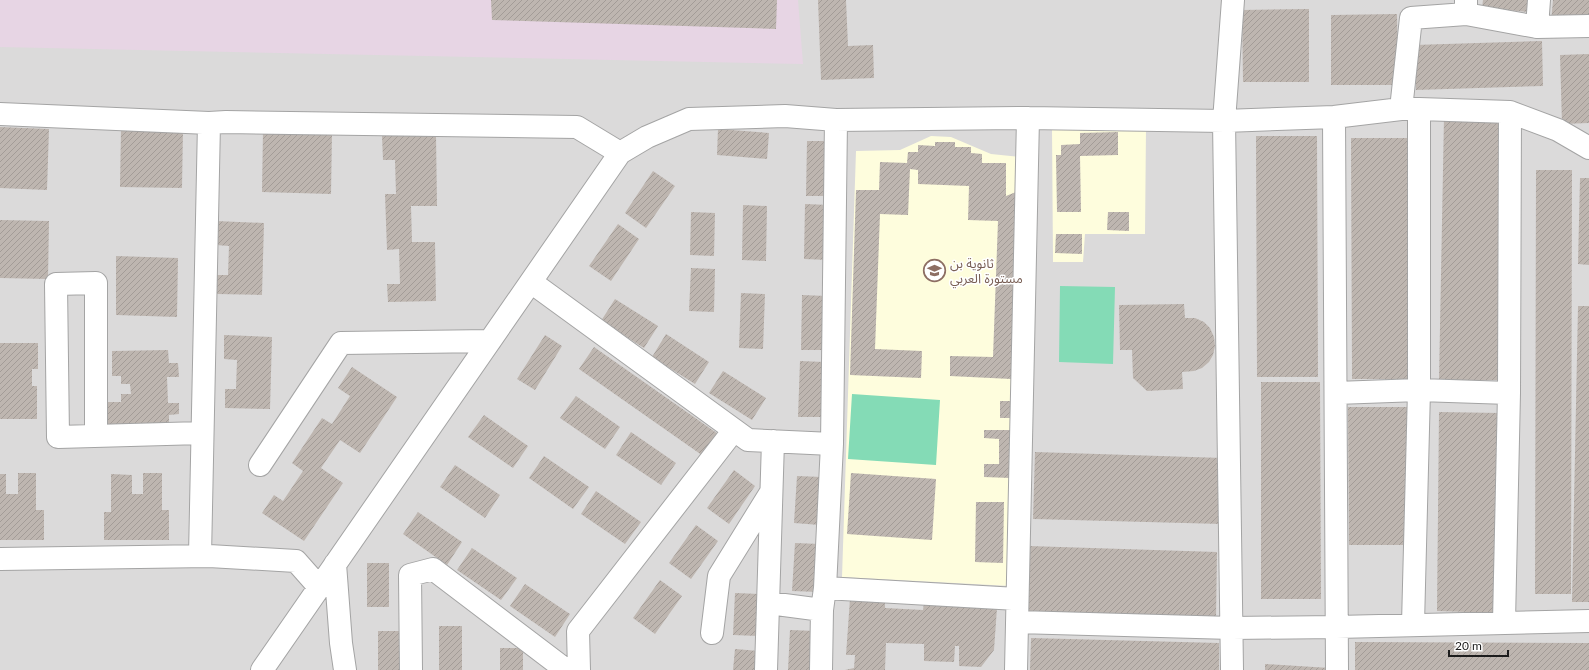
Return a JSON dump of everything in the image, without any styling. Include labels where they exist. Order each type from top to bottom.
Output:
[{"type":"street","points":[[1232,670],[1224,121],[1233,0]]},
{"type":"street","points":[[1537,26],[1539,0]]},
{"type":"street","points":[[1413,624],[1419,390],[1410,109],[1411,18],[1466,7],[1537,26],[1589,26]]},
{"type":"street","points":[[262,670],[620,153],[647,137],[689,119],[785,116],[836,120],[1028,118],[1224,121],[1334,117],[1410,109],[1510,112],[1558,130],[1589,148]]},
{"type":"street","points":[[1504,622],[1509,393],[1510,112]]},
{"type":"street","points":[[0,114],[209,123],[577,127],[620,153]]},
{"type":"street","points":[[1334,117],[1337,670]]},
{"type":"street","points":[[1016,670],[1028,118]]},
{"type":"street","points":[[821,670],[822,610],[825,588],[832,444],[836,120]]},
{"type":"street","points":[[200,556],[209,123]]},
{"type":"street","points":[[531,282],[748,440],[832,444]]},
{"type":"street","points":[[96,436],[96,283],[56,284],[58,437],[96,436],[202,433]]},
{"type":"street","points":[[260,465],[341,343],[490,341]]},
{"type":"street","points":[[1336,393],[1419,390],[1509,393]]},
{"type":"street","points":[[579,670],[578,631],[734,430]]},
{"type":"street","points":[[766,670],[773,441]]},
{"type":"street","points":[[712,633],[719,576],[772,491]]},
{"type":"street","points":[[0,559],[200,556],[296,561],[319,587]]},
{"type":"street","points":[[335,564],[341,643],[345,670]]},
{"type":"street","points":[[411,670],[410,576],[433,569],[566,670]]},
{"type":"street","points":[[825,588],[1017,599]]},
{"type":"street","points":[[769,603],[822,610]]},
{"type":"street","points":[[1017,622],[1232,628],[1589,621]]},
{"type":"shaded area","points":[[0,0],[1589,0],[1589,670],[0,670]]},
{"type":"shaded area","points":[[0,0],[798,0],[803,64],[0,47]]},
{"type":"shaded area","points":[[1052,128],[1146,128],[1145,234],[1085,234],[1083,262],[1053,262]]},
{"type":"shaded area","name":"ثانوية بن مستورة العربي","points":[[931,136],[951,137],[991,154],[1020,157],[1010,586],[842,577],[856,151],[900,150]]},
{"type":"green space","points":[[1060,286],[1115,287],[1113,364],[1059,362]]},
{"type":"green space","points":[[852,394],[940,400],[936,465],[848,459]]},
{"type":"building","points":[[491,0],[777,0],[776,29],[492,20]]},
{"type":"building","points":[[818,0],[846,0],[848,46],[873,45],[874,78],[821,80]]},
{"type":"building","points":[[1483,0],[1529,0],[1528,12],[1482,8]]},
{"type":"building","points":[[1553,0],[1589,0],[1589,25],[1551,22]]},
{"type":"building","points":[[1309,9],[1309,82],[1243,82],[1242,10]]},
{"type":"building","points":[[1397,14],[1398,85],[1331,85],[1331,15]]},
{"type":"building","points":[[1542,41],[1543,86],[1416,90],[1414,45]]},
{"type":"building","points":[[1589,54],[1589,123],[1562,124],[1560,55]]},
{"type":"building","points":[[1444,117],[1504,117],[1503,380],[1439,380]]},
{"type":"building","points":[[0,127],[49,129],[47,190],[0,188]]},
{"type":"building","points":[[121,128],[183,129],[182,188],[120,187]]},
{"type":"building","points":[[718,129],[769,133],[767,159],[717,155]]},
{"type":"building","points":[[263,130],[332,132],[331,194],[262,192]]},
{"type":"building","points":[[1118,132],[1118,155],[1080,156],[1081,212],[1057,212],[1056,155],[1061,155],[1061,145],[1080,144],[1080,133]]},
{"type":"building","points":[[436,135],[437,206],[411,206],[412,242],[435,242],[436,301],[388,302],[387,284],[400,284],[399,249],[387,250],[385,194],[396,194],[395,160],[383,160],[382,136]]},
{"type":"building","points":[[1256,136],[1317,136],[1318,377],[1257,377]]},
{"type":"building","points":[[1351,138],[1412,138],[1413,379],[1352,379]]},
{"type":"building","points":[[807,141],[831,141],[830,196],[806,196]]},
{"type":"building","points":[[935,142],[955,142],[955,147],[971,147],[971,153],[982,154],[982,163],[1006,163],[1006,196],[1016,192],[1011,379],[950,376],[950,356],[993,357],[998,221],[968,220],[969,186],[918,184],[918,170],[910,169],[908,215],[880,214],[875,349],[922,351],[921,378],[850,375],[856,190],[879,190],[880,162],[907,163],[908,152],[918,152],[918,145],[935,146]]},
{"type":"building","points":[[1536,170],[1572,170],[1571,594],[1535,594]]},
{"type":"building","points":[[653,171],[675,186],[646,228],[625,213]]},
{"type":"building","points":[[1580,178],[1589,178],[1589,265],[1578,264]]},
{"type":"building","points":[[805,204],[829,205],[828,260],[804,259]]},
{"type":"building","points":[[743,205],[767,206],[766,261],[742,260]]},
{"type":"building","points":[[691,212],[715,213],[714,256],[690,255]]},
{"type":"building","points":[[1108,212],[1129,212],[1129,231],[1107,230]]},
{"type":"building","points":[[0,220],[49,221],[48,279],[0,278]]},
{"type":"building","points":[[216,221],[264,223],[262,295],[217,294],[217,275],[228,275],[229,246],[216,245]]},
{"type":"building","points":[[618,224],[639,239],[611,281],[589,266]]},
{"type":"building","points":[[1056,234],[1082,234],[1082,254],[1055,253]]},
{"type":"building","points":[[116,256],[178,258],[177,317],[116,315]]},
{"type":"building","points":[[691,268],[715,269],[714,312],[689,311]]},
{"type":"building","points":[[741,293],[765,294],[763,349],[739,348]]},
{"type":"building","points":[[802,295],[826,296],[825,350],[801,350]]},
{"type":"building","points":[[615,299],[658,326],[644,348],[601,321]]},
{"type":"building","points":[[1184,304],[1185,318],[1195,318],[1204,322],[1210,328],[1214,337],[1215,346],[1213,355],[1209,362],[1202,368],[1194,371],[1182,372],[1183,389],[1147,391],[1133,378],[1132,350],[1120,350],[1119,305]]},
{"type":"building","points":[[1578,306],[1589,306],[1589,602],[1572,602]]},
{"type":"building","points":[[666,334],[709,362],[695,384],[652,357]]},
{"type":"building","points":[[224,335],[272,337],[270,409],[225,408],[225,389],[236,389],[237,360],[224,359]]},
{"type":"building","points":[[545,335],[562,346],[535,390],[517,379]]},
{"type":"building","points":[[0,343],[38,343],[38,369],[32,369],[32,386],[37,386],[37,419],[0,419]]},
{"type":"building","points":[[594,347],[721,436],[706,458],[579,369]]},
{"type":"building","points":[[168,350],[169,363],[178,363],[179,377],[167,377],[168,403],[179,403],[179,414],[169,415],[169,425],[108,426],[108,402],[121,402],[121,394],[131,394],[130,384],[121,384],[121,376],[112,376],[112,351]]},
{"type":"building","points":[[800,361],[824,362],[822,417],[798,417]]},
{"type":"building","points":[[352,367],[397,397],[360,453],[340,440],[321,468],[343,483],[304,541],[262,513],[274,495],[283,501],[303,471],[292,463],[322,418],[332,424],[350,396],[338,388]]},
{"type":"building","points":[[723,371],[766,398],[752,420],[709,393]]},
{"type":"building","points":[[1261,382],[1320,382],[1321,599],[1261,599]]},
{"type":"building","points":[[576,396],[620,427],[605,449],[560,418]]},
{"type":"building","points":[[1000,401],[1012,401],[1011,418],[1000,418]]},
{"type":"building","points":[[1348,407],[1412,407],[1413,545],[1349,545]]},
{"type":"building","points":[[1439,412],[1500,413],[1498,613],[1437,611]]},
{"type":"building","points":[[484,415],[528,446],[513,468],[468,437]]},
{"type":"building","points":[[984,430],[1011,430],[1010,478],[984,477],[984,464],[999,464],[999,439],[984,438]]},
{"type":"building","points":[[631,432],[676,463],[661,485],[616,455]]},
{"type":"building","points":[[1035,452],[1223,458],[1222,524],[1033,519]]},
{"type":"building","points":[[544,456],[589,487],[573,509],[529,478]]},
{"type":"building","points":[[455,465],[500,495],[485,518],[440,487]]},
{"type":"building","points":[[734,470],[755,486],[729,524],[707,508]]},
{"type":"building","points":[[18,473],[36,473],[36,510],[44,510],[44,540],[0,540],[0,474],[6,474],[6,494],[18,494]]},
{"type":"building","points":[[143,473],[162,473],[162,510],[169,510],[169,540],[104,540],[104,512],[111,512],[111,474],[132,475],[132,494],[143,494]]},
{"type":"building","points":[[851,473],[936,479],[932,540],[847,534]]},
{"type":"building","points":[[797,476],[822,477],[820,525],[794,523]]},
{"type":"building","points":[[596,491],[641,522],[625,544],[581,514]]},
{"type":"building","points":[[976,502],[1004,502],[1003,563],[975,562]]},
{"type":"building","points":[[418,512],[462,542],[447,565],[403,534]]},
{"type":"building","points":[[696,525],[718,541],[691,579],[669,563]]},
{"type":"building","points":[[795,543],[820,544],[818,592],[792,591]]},
{"type":"building","points":[[1029,546],[1217,552],[1216,618],[1027,612]]},
{"type":"building","points":[[472,548],[517,578],[501,600],[457,570]]},
{"type":"building","points":[[367,563],[389,563],[389,607],[367,607]]},
{"type":"building","points":[[660,580],[682,596],[655,634],[633,618]]},
{"type":"building","points":[[525,584],[570,614],[555,637],[510,606]]},
{"type":"building","points":[[735,593],[760,594],[758,636],[733,635]]},
{"type":"building","points":[[850,599],[885,602],[885,608],[923,610],[924,603],[997,608],[994,650],[981,667],[959,666],[959,646],[955,646],[954,662],[924,661],[924,644],[886,643],[885,670],[845,670],[854,668],[855,655],[846,655]]},
{"type":"building","points":[[439,626],[462,626],[462,670],[439,670]]},
{"type":"building","points":[[790,630],[816,631],[814,670],[788,670]]},
{"type":"building","points":[[378,631],[401,631],[401,670],[378,670]]},
{"type":"building","points":[[1031,638],[1219,643],[1219,670],[1030,670]]},
{"type":"building","points":[[1355,642],[1589,643],[1589,670],[1355,670]]},
{"type":"building","points":[[500,648],[523,648],[523,670],[500,670]]},
{"type":"building","points":[[735,649],[759,651],[758,670],[733,670]]},
{"type":"building","points":[[1265,664],[1330,668],[1329,670],[1265,670]]},
{"type":"place","name":"ثانوية بن مستورة العربي","points":[[934,270]]}]
